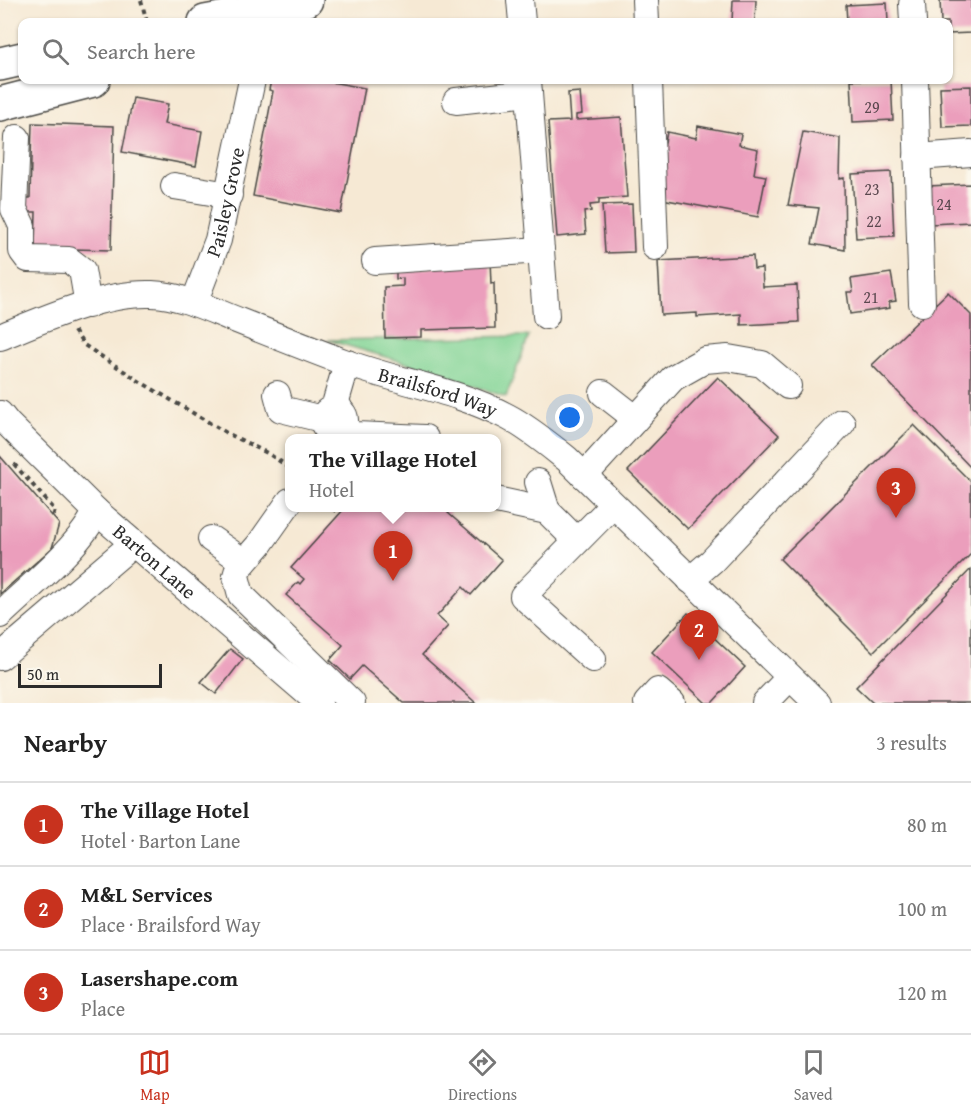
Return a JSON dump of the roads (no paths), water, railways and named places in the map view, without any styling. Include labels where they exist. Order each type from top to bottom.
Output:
[{"type":"main road","points":[[238,18],[254,16],[306,0]]},
{"type":"main road","points":[[0,64],[18,60]]},
{"type":"main road","points":[[0,104],[78,84]]},
{"type":"street","points":[[520,0],[522,18]]},
{"type":"street","points":[[645,0],[646,18]]},
{"type":"street","points":[[649,84],[655,247]]},
{"type":"street","points":[[915,84],[922,303]]},
{"type":"street","points":[[456,101],[528,86],[546,315]]},
{"type":"street","name":"Paisley Grove","points":[[194,303],[218,240],[250,88]]},
{"type":"street","points":[[17,138],[14,208],[22,226],[22,251],[28,259],[69,260],[82,270],[77,308]]},
{"type":"street","points":[[917,157],[971,153]]},
{"type":"street","points":[[174,186],[229,195]]},
{"type":"street","points":[[375,261],[541,250]]},
{"type":"street","name":"Brailsford Way","points":[[0,337],[77,308],[112,299],[153,294],[194,303],[347,363],[456,395],[509,417],[543,440],[584,476],[817,703]]},
{"type":"street","points":[[584,476],[674,378],[705,360],[728,358],[762,364],[788,386]]},
{"type":"street","points":[[333,424],[336,401],[347,363]]},
{"type":"street","points":[[603,393],[635,418]]},
{"type":"street","points":[[285,411],[333,424],[353,434]]},
{"type":"street","name":"Barton Lane","points":[[0,414],[96,511],[319,703]]},
{"type":"street","points":[[690,580],[712,561],[843,423]]},
{"type":"street","points":[[538,482],[548,512],[577,542]]},
{"type":"street","points":[[501,501],[548,512]]},
{"type":"street","points":[[593,659],[524,596],[613,505]]},
{"type":"street","points":[[285,508],[259,545],[238,569],[236,576],[241,595],[352,703]]},
{"type":"street","points":[[0,615],[91,524],[96,511]]},
{"type":"street","points":[[211,539],[244,562]]},
{"type":"street","points":[[0,657],[134,543]]},
{"type":"street","points":[[765,703],[790,676]]},
{"type":"street","points":[[647,703],[658,691],[672,703]]},
{"type":"place","name":"Lasershape.com","points":[[896,518]]},
{"type":"place","name":"The Village Hotel","points":[[393,581]]},
{"type":"place","name":"M&L Services","points":[[699,660]]}]
